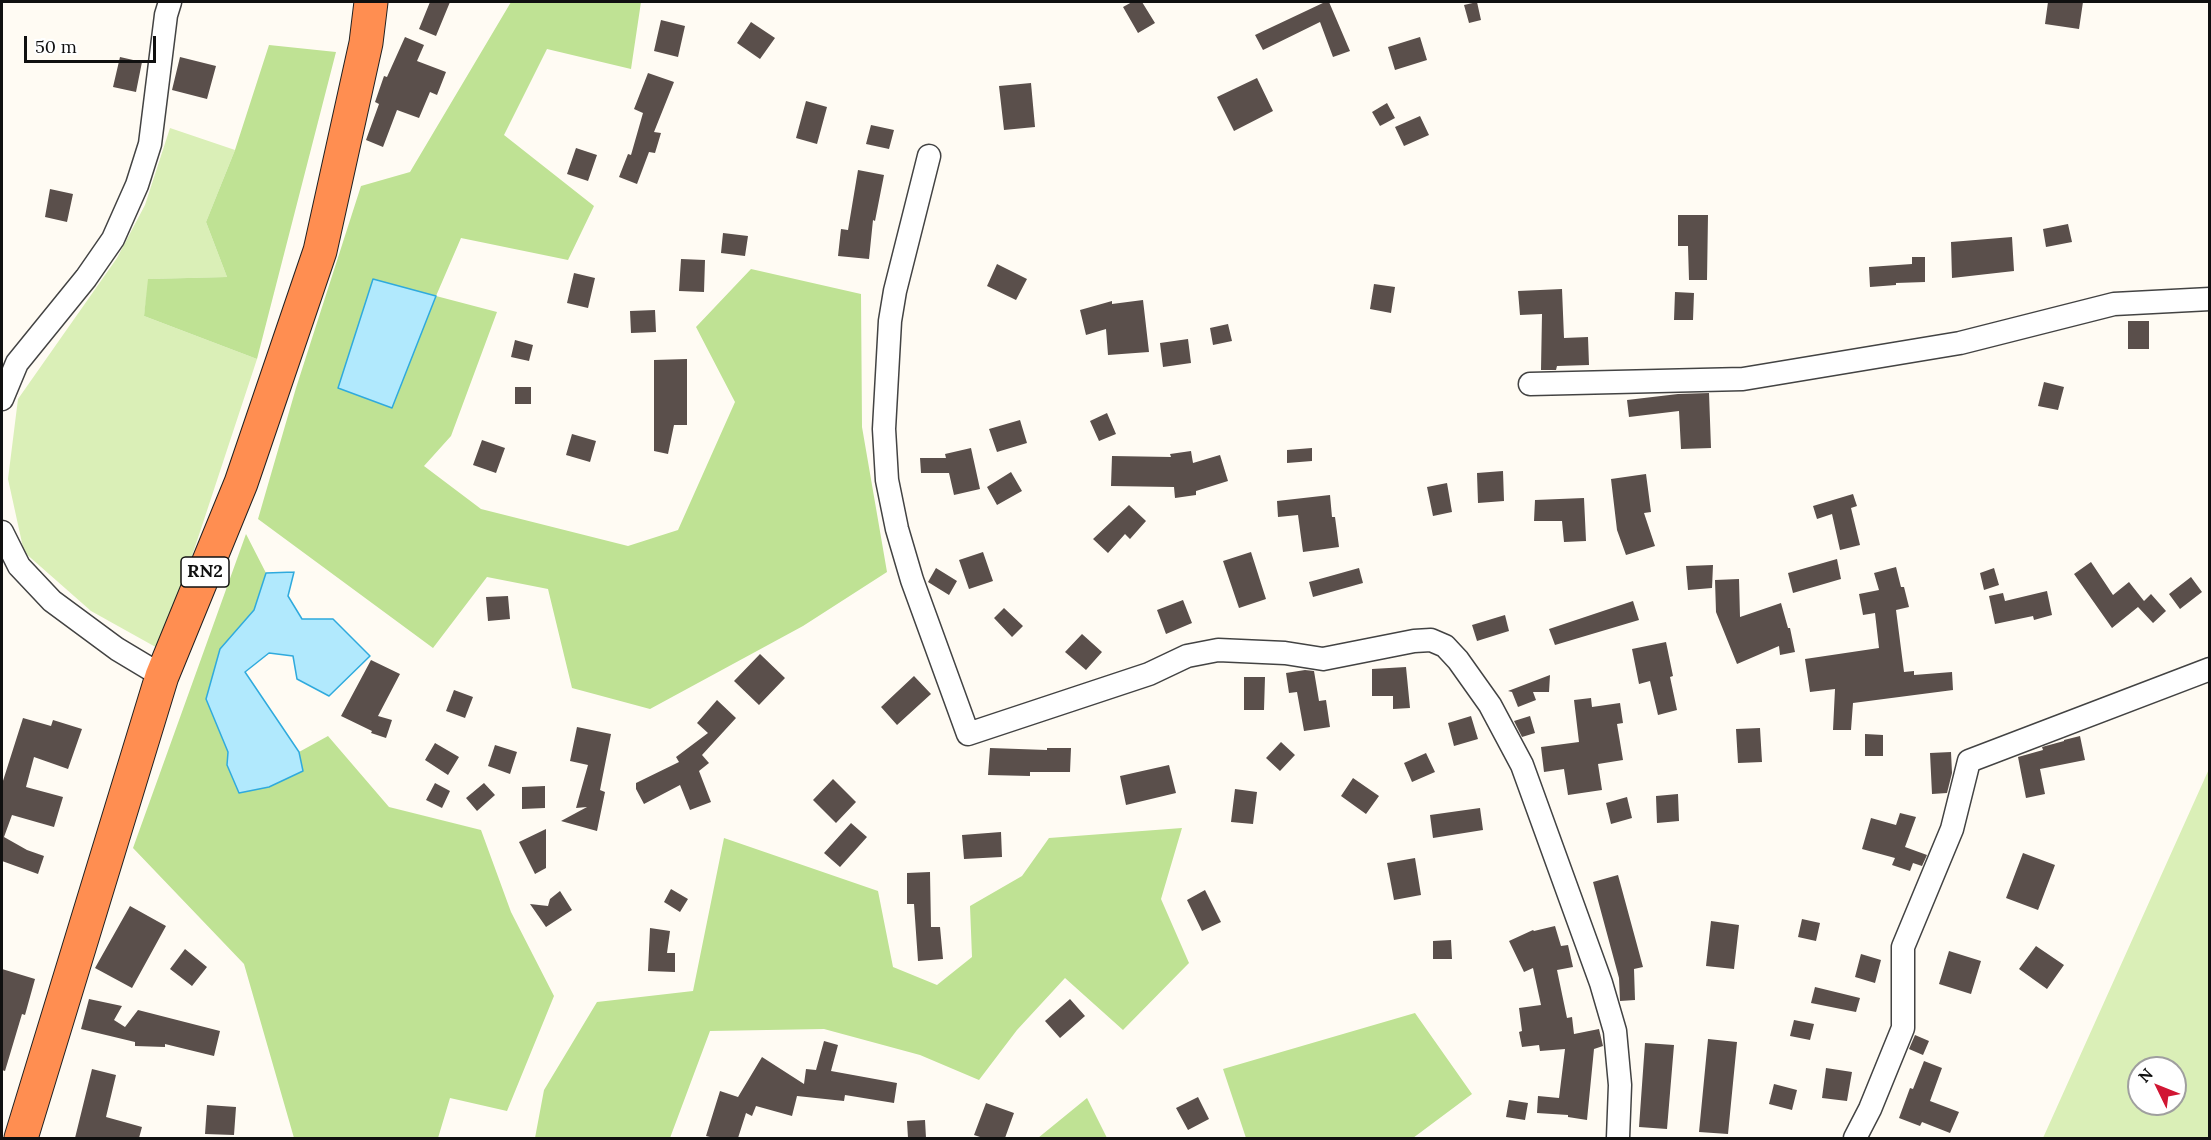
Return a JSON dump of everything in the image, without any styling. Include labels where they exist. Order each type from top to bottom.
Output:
[{"type":"highway","name":"RN2","points":[[21,1138],[162,676],[241,483],[320,251],[366,43],[371,2]]},
{"type":"street","points":[[2,399],[18,363],[86,278],[112,239],[137,185],[150,144],[166,15],[170,2]]},
{"type":"street","points":[[929,156],[895,291],[890,321],[884,429],[887,480],[897,529],[912,579],[968,734],[1149,674],[1187,656],[1218,650],[1285,653],[1323,659],[1414,641],[1431,640],[1445,646],[1458,660],[1490,705],[1522,765],[1601,983],[1615,1031],[1620,1084],[1618,1138]]},
{"type":"street","points":[[1530,384],[1743,379],[1960,343],[2114,304],[2210,298]]},
{"type":"street","points":[[2,532],[19,566],[52,601],[117,649],[162,676]]},
{"type":"street","points":[[1855,1138],[1870,1109],[1903,1028],[1903,947],[1952,829],[1969,761],[2210,669]]},
{"type":"green space","points":[[511,2],[641,2],[631,69],[547,49],[504,135],[594,206],[568,260],[461,238],[436,296],[497,312],[451,436],[424,466],[481,509],[628,546],[678,530],[735,402],[696,327],[751,269],[861,294],[862,427],[887,572],[803,626],[650,709],[572,688],[548,589],[487,577],[433,648],[258,519],[296,388],[361,186],[410,172]]},
{"type":"green space","points":[[269,45],[336,52],[257,359],[144,316],[148,279],[227,277],[206,222],[235,150]]},
{"type":"green space","points":[[170,128],[235,150],[206,222],[227,277],[149,279],[144,316],[257,359],[161,650],[91,611],[24,552],[8,479],[18,399],[117,258],[145,205]]},
{"type":"green space","points":[[246,534],[266,573],[254,610],[220,649],[206,699],[228,752],[227,765],[239,792],[269,787],[302,771],[299,752],[328,736],[389,807],[481,830],[511,912],[554,996],[507,1111],[450,1098],[438,1138],[294,1138],[244,964],[133,848]]},
{"type":"green space","points":[[2209,769],[2209,1138],[2043,1138]]},
{"type":"green space","points":[[1182,828],[1161,899],[1189,963],[1123,1030],[1065,978],[1017,1030],[979,1080],[920,1055],[824,1029],[710,1031],[670,1138],[535,1138],[544,1090],[597,1002],[693,991],[724,838],[878,891],[893,967],[937,985],[972,957],[970,906],[1022,876],[1049,838]]},
{"type":"green space","points":[[1415,1013],[1472,1094],[1413,1138],[1246,1138],[1223,1069]]},
{"type":"green space","points":[[1087,1098],[1107,1138],[1038,1138]]},
{"type":"water","points":[[373,279],[436,296],[392,408],[338,388]]},
{"type":"water","points":[[294,572],[288,596],[302,619],[333,619],[370,656],[329,696],[297,679],[293,656],[269,653],[245,672],[299,752],[303,771],[269,787],[239,793],[227,765],[228,752],[206,699],[220,649],[254,610],[266,573]]},
{"type":"building","points":[[430,2],[450,2],[436,36],[419,29]]},
{"type":"building","points":[[1132,2],[1142,2],[1155,23],[1138,33],[1123,7]]},
{"type":"building","points":[[1329,2],[1350,51],[1333,57],[1320,22],[1263,50],[1255,35]]},
{"type":"building","points":[[1477,2],[1481,20],[1469,23],[1464,5]]},
{"type":"building","points":[[2048,2],[2083,2],[2079,29],[2045,24]]},
{"type":"building","points":[[661,20],[685,26],[678,57],[654,51]]},
{"type":"building","points":[[751,22],[775,38],[760,59],[737,43]]},
{"type":"building","points":[[405,37],[424,45],[417,61],[446,72],[437,95],[430,92],[419,118],[397,110],[383,147],[366,140],[379,104],[375,102],[384,76],[387,77]]},
{"type":"building","points":[[1420,37],[1427,60],[1395,70],[1388,47]]},
{"type":"building","points":[[120,57],[142,62],[136,92],[113,87]]},
{"type":"building","points":[[180,57],[216,66],[207,99],[172,90]]},
{"type":"building","points":[[648,73],[674,82],[654,132],[661,133],[655,153],[649,152],[637,184],[619,177],[628,154],[631,155],[643,113],[634,109]]},
{"type":"building","points":[[1257,78],[1273,111],[1234,131],[1217,97]]},
{"type":"building","points":[[1031,83],[1035,127],[1004,130],[999,86]]},
{"type":"building","points":[[806,101],[827,107],[817,144],[796,138]]},
{"type":"building","points":[[1387,103],[1395,118],[1380,126],[1372,112]]},
{"type":"building","points":[[1420,116],[1429,135],[1404,146],[1395,127]]},
{"type":"building","points":[[871,125],[894,130],[889,149],[866,144]]},
{"type":"building","points":[[576,148],[597,155],[588,181],[567,174]]},
{"type":"building","points":[[858,170],[884,175],[875,221],[873,220],[869,259],[838,256],[841,229],[848,230]]},
{"type":"building","points":[[50,189],[73,194],[67,222],[45,217]]},
{"type":"building","points":[[1678,215],[1708,215],[1707,280],[1689,280],[1688,246],[1678,246]]},
{"type":"building","points":[[2068,224],[2072,242],[2046,247],[2043,229]]},
{"type":"building","points":[[723,233],[748,236],[745,256],[721,253]]},
{"type":"building","points":[[2012,237],[2014,271],[1952,278],[1951,242]]},
{"type":"building","points":[[1912,257],[1925,257],[1925,282],[1870,287],[1869,267],[1912,264]]},
{"type":"building","points":[[681,259],[705,260],[704,292],[679,291]]},
{"type":"building","points":[[997,264],[1027,279],[1016,300],[987,286]]},
{"type":"building","points":[[574,273],[595,278],[588,308],[567,303]]},
{"type":"building","points":[[1374,284],[1395,287],[1391,313],[1370,309]]},
{"type":"building","points":[[1562,289],[1564,338],[1588,337],[1589,365],[1557,366],[1556,370],[1541,370],[1542,314],[1520,315],[1518,291]]},
{"type":"building","points":[[1675,292],[1694,293],[1693,320],[1674,320]]},
{"type":"building","points":[[1143,300],[1149,352],[1108,355],[1106,329],[1086,335],[1080,310],[1112,301],[1112,304]]},
{"type":"building","points":[[655,310],[656,332],[631,333],[630,311]]},
{"type":"building","points":[[2128,321],[2149,321],[2149,349],[2128,349]]},
{"type":"building","points":[[1228,324],[1232,341],[1213,345],[1210,328]]},
{"type":"building","points":[[1188,339],[1191,363],[1163,367],[1160,343]]},
{"type":"building","points":[[515,340],[533,345],[529,361],[511,357]]},
{"type":"building","points":[[687,359],[687,425],[674,425],[668,454],[654,451],[654,360]]},
{"type":"building","points":[[2044,382],[2064,387],[2058,410],[2038,406]]},
{"type":"building","points":[[515,387],[531,387],[531,404],[515,404]]},
{"type":"building","points":[[1709,393],[1711,448],[1681,449],[1679,411],[1629,417],[1627,400]]},
{"type":"building","points":[[1107,413],[1116,434],[1099,441],[1090,421]]},
{"type":"building","points":[[1020,420],[1027,443],[997,452],[989,429]]},
{"type":"building","points":[[572,434],[596,441],[590,462],[566,455]]},
{"type":"building","points":[[482,440],[505,448],[496,473],[473,465]]},
{"type":"building","points":[[971,448],[980,489],[954,495],[949,473],[921,473],[920,458],[946,458],[945,454]]},
{"type":"building","points":[[1312,448],[1312,461],[1287,463],[1287,450]]},
{"type":"building","points":[[1191,451],[1193,463],[1220,455],[1228,481],[1196,491],[1196,495],[1175,498],[1174,487],[1111,486],[1112,456],[1171,457],[1170,454]]},
{"type":"building","points":[[1503,471],[1504,501],[1478,503],[1477,473]]},
{"type":"building","points":[[1011,472],[1022,491],[997,505],[987,487]]},
{"type":"building","points":[[1646,474],[1651,512],[1644,513],[1655,546],[1626,555],[1617,530],[1611,479]]},
{"type":"building","points":[[1447,483],[1452,512],[1433,516],[1427,487]]},
{"type":"building","points":[[1853,494],[1857,506],[1851,508],[1860,545],[1840,550],[1832,514],[1817,519],[1813,506]]},
{"type":"building","points":[[1330,495],[1339,547],[1303,552],[1298,515],[1278,517],[1277,501]]},
{"type":"building","points":[[1584,498],[1586,541],[1564,542],[1562,521],[1534,521],[1535,500]]},
{"type":"building","points":[[1129,505],[1146,521],[1130,539],[1125,534],[1108,553],[1093,539]]},
{"type":"building","points":[[983,552],[993,581],[969,589],[959,560]]},
{"type":"building","points":[[1251,552],[1266,599],[1239,608],[1223,561]]},
{"type":"building","points":[[1837,559],[1841,579],[1793,593],[1788,573]]},
{"type":"building","points":[[2091,562],[2113,595],[2129,582],[2144,601],[2151,594],[2166,611],[2153,623],[2138,607],[2112,628],[2074,574]]},
{"type":"building","points":[[1713,565],[1712,588],[1688,590],[1686,566]]},
{"type":"building","points":[[1896,567],[1909,607],[1896,610],[1904,672],[1914,671],[1914,675],[1952,672],[1953,690],[1853,703],[1851,730],[1833,730],[1835,689],[1810,692],[1805,659],[1879,648],[1875,613],[1863,615],[1859,594],[1879,590],[1874,573]]},
{"type":"building","points":[[936,568],[957,581],[949,595],[928,582]]},
{"type":"building","points":[[1359,568],[1363,583],[1313,597],[1309,582]]},
{"type":"building","points":[[1994,568],[1999,585],[1984,590],[1980,573]]},
{"type":"building","points":[[2191,577],[2202,592],[2180,609],[2169,594]]},
{"type":"building","points":[[1739,579],[1740,617],[1781,603],[1795,652],[1780,655],[1779,646],[1737,664],[1716,612],[1715,580]]},
{"type":"building","points":[[2047,591],[2052,615],[2034,620],[2033,616],[1995,624],[1989,596],[2003,593],[2005,601]]},
{"type":"building","points":[[508,596],[510,619],[488,621],[486,597]]},
{"type":"building","points":[[1183,600],[1192,623],[1166,634],[1157,610]]},
{"type":"building","points":[[1633,601],[1639,620],[1555,645],[1549,629]]},
{"type":"building","points":[[1004,608],[1023,626],[1012,637],[994,618]]},
{"type":"building","points":[[1505,615],[1509,631],[1477,641],[1472,625]]},
{"type":"building","points":[[1082,634],[1102,652],[1086,670],[1065,652]]},
{"type":"building","points":[[1666,642],[1677,710],[1658,715],[1650,681],[1639,684],[1632,649]]},
{"type":"building","points":[[760,654],[785,678],[759,705],[734,681]]},
{"type":"building","points":[[371,660],[400,674],[378,716],[392,720],[386,738],[371,733],[372,731],[341,716]]},
{"type":"building","points":[[1406,667],[1410,708],[1393,709],[1393,696],[1372,696],[1372,669]]},
{"type":"building","points":[[1314,671],[1319,701],[1326,700],[1330,727],[1304,731],[1297,692],[1289,693],[1286,673]]},
{"type":"building","points":[[1550,675],[1549,692],[1533,692],[1536,700],[1518,707],[1512,692],[1508,691]]},
{"type":"building","points":[[914,676],[931,694],[897,725],[881,707]]},
{"type":"building","points":[[1244,677],[1265,677],[1264,710],[1244,710]]},
{"type":"building","points":[[454,690],[473,697],[465,718],[446,711]]},
{"type":"building","points":[[1591,698],[1592,707],[1620,703],[1623,723],[1617,724],[1623,760],[1598,764],[1602,790],[1568,795],[1564,769],[1544,772],[1541,747],[1579,742],[1574,700]]},
{"type":"building","points":[[717,700],[736,718],[702,755],[709,763],[699,771],[711,802],[690,810],[680,785],[644,804],[636,789],[636,783],[679,762],[676,757],[708,733],[697,723]]},
{"type":"building","points":[[1471,716],[1478,739],[1454,746],[1448,723]]},
{"type":"building","points":[[1530,716],[1535,733],[1522,737],[1514,721]]},
{"type":"building","points":[[23,718],[51,726],[53,720],[82,729],[68,769],[34,757],[26,787],[63,797],[54,827],[12,815],[4,837],[27,850],[44,856],[38,874],[2,861],[2,784]]},
{"type":"building","points":[[577,727],[611,734],[600,790],[605,792],[597,831],[561,821],[587,807],[576,808],[588,765],[570,761]]},
{"type":"building","points":[[1760,728],[1762,762],[1738,763],[1736,729]]},
{"type":"building","points":[[1865,734],[1883,735],[1883,756],[1865,756]]},
{"type":"building","points":[[2080,736],[2085,760],[2040,769],[2045,794],[2026,798],[2018,757]]},
{"type":"building","points":[[1281,742],[1295,755],[1280,771],[1266,758]]},
{"type":"building","points":[[435,743],[459,757],[448,775],[425,760]]},
{"type":"building","points":[[495,745],[517,752],[510,774],[488,766]]},
{"type":"building","points":[[990,748],[1047,750],[1047,748],[1071,748],[1070,772],[1030,772],[1030,776],[988,775]]},
{"type":"building","points":[[1951,752],[1952,773],[1947,793],[1932,794],[1930,753]]},
{"type":"building","points":[[1426,753],[1435,772],[1412,782],[1404,763]]},
{"type":"building","points":[[1169,765],[1176,793],[1126,805],[1120,776]]},
{"type":"building","points":[[1353,778],[1379,796],[1366,814],[1341,796]]},
{"type":"building","points":[[833,779],[856,802],[836,823],[813,800]]},
{"type":"building","points":[[435,783],[450,791],[442,808],[426,800]]},
{"type":"building","points":[[484,783],[495,795],[477,811],[466,798]]},
{"type":"building","points":[[545,786],[545,808],[522,809],[522,787]]},
{"type":"building","points":[[1235,789],[1257,792],[1253,824],[1231,822]]},
{"type":"building","points":[[1678,794],[1679,821],[1657,823],[1656,796]]},
{"type":"building","points":[[1627,797],[1632,818],[1611,824],[1606,803]]},
{"type":"building","points":[[1480,808],[1483,830],[1433,838],[1430,815]]},
{"type":"building","points":[[1900,813],[1916,817],[1905,847],[1927,855],[1922,866],[1913,863],[1910,871],[1892,865],[1895,858],[1862,849],[1871,818],[1896,825]]},
{"type":"building","points":[[851,823],[867,837],[840,867],[824,853]]},
{"type":"building","points":[[546,829],[546,868],[535,874],[519,842]]},
{"type":"building","points":[[1001,832],[1002,857],[964,859],[962,835]]},
{"type":"building","points":[[2023,853],[2055,865],[2038,910],[2006,898]]},
{"type":"building","points":[[1415,858],[1421,895],[1394,900],[1387,863]]},
{"type":"building","points":[[930,872],[931,927],[940,927],[943,959],[918,961],[914,904],[907,904],[907,873]]},
{"type":"building","points":[[1618,875],[1643,967],[1634,969],[1635,1000],[1620,1001],[1619,978],[1593,882]]},
{"type":"building","points":[[671,889],[688,899],[680,912],[664,902]]},
{"type":"building","points":[[1205,890],[1221,922],[1202,931],[1187,900]]},
{"type":"building","points":[[560,891],[572,910],[546,927],[530,904],[548,906],[550,899]]},
{"type":"building","points":[[130,906],[166,926],[132,988],[95,968]]},
{"type":"building","points":[[1802,919],[1820,923],[1816,941],[1798,937]]},
{"type":"building","points":[[1711,921],[1739,925],[1734,969],[1706,966]]},
{"type":"building","points":[[1555,926],[1561,946],[1568,945],[1573,967],[1557,970],[1567,1018],[1572,1017],[1574,1034],[1599,1029],[1603,1046],[1594,1049],[1587,1120],[1568,1117],[1568,1115],[1537,1113],[1538,1096],[1559,1098],[1565,1049],[1540,1051],[1539,1045],[1522,1047],[1519,1032],[1522,1031],[1519,1008],[1541,1005],[1533,968],[1524,972],[1509,941],[1533,930]]},
{"type":"building","points":[[650,928],[670,931],[667,953],[675,953],[675,972],[648,971]]},
{"type":"building","points":[[1451,940],[1452,959],[1433,959],[1433,941]]},
{"type":"building","points":[[2036,946],[2064,965],[2047,989],[2019,969]]},
{"type":"building","points":[[185,949],[207,967],[192,986],[170,969]]},
{"type":"building","points":[[1949,951],[1981,961],[1971,994],[1939,984]]},
{"type":"building","points":[[1861,954],[1881,960],[1875,983],[1855,977]]},
{"type":"building","points":[[2,969],[35,979],[5,1071],[2,1070]]},
{"type":"building","points":[[1815,987],[1860,998],[1856,1012],[1811,1003]]},
{"type":"building","points":[[89,999],[122,1006],[114,1020],[125,1027],[138,1010],[220,1031],[214,1056],[165,1044],[165,1047],[135,1046],[135,1042],[81,1029]]},
{"type":"building","points":[[1070,999],[1085,1016],[1060,1038],[1045,1021]]},
{"type":"building","points":[[1794,1020],[1814,1024],[1810,1040],[1790,1036]]},
{"type":"building","points":[[1915,1035],[1929,1041],[1923,1055],[1909,1049]]},
{"type":"building","points":[[1708,1039],[1737,1042],[1728,1134],[1699,1132]]},
{"type":"building","points":[[824,1041],[838,1045],[831,1071],[897,1083],[894,1103],[845,1095],[844,1101],[797,1096],[792,1116],[756,1106],[752,1116],[746,1113],[738,1138],[706,1136],[720,1091],[738,1097],[762,1057],[804,1084],[806,1069],[816,1070]]},
{"type":"building","points":[[1645,1043],[1674,1045],[1667,1129],[1639,1127]]},
{"type":"building","points":[[1924,1061],[1942,1068],[1930,1101],[1959,1112],[1950,1133],[1922,1122],[1920,1126],[1899,1118],[1910,1088],[1913,1089]]},
{"type":"building","points":[[1826,1068],[1852,1072],[1847,1101],[1822,1098]]},
{"type":"building","points":[[92,1069],[116,1075],[106,1117],[142,1127],[139,1138],[75,1138]]},
{"type":"building","points":[[1774,1084],[1797,1090],[1792,1110],[1769,1104]]},
{"type":"building","points":[[1198,1097],[1209,1119],[1188,1130],[1176,1108]]},
{"type":"building","points":[[1509,1100],[1528,1103],[1525,1120],[1506,1117]]},
{"type":"building","points":[[986,1103],[1014,1113],[1005,1138],[983,1138],[974,1135]]},
{"type":"building","points":[[207,1105],[236,1107],[234,1135],[205,1134]]},
{"type":"building","points":[[925,1120],[926,1138],[908,1138],[907,1121]]}]
